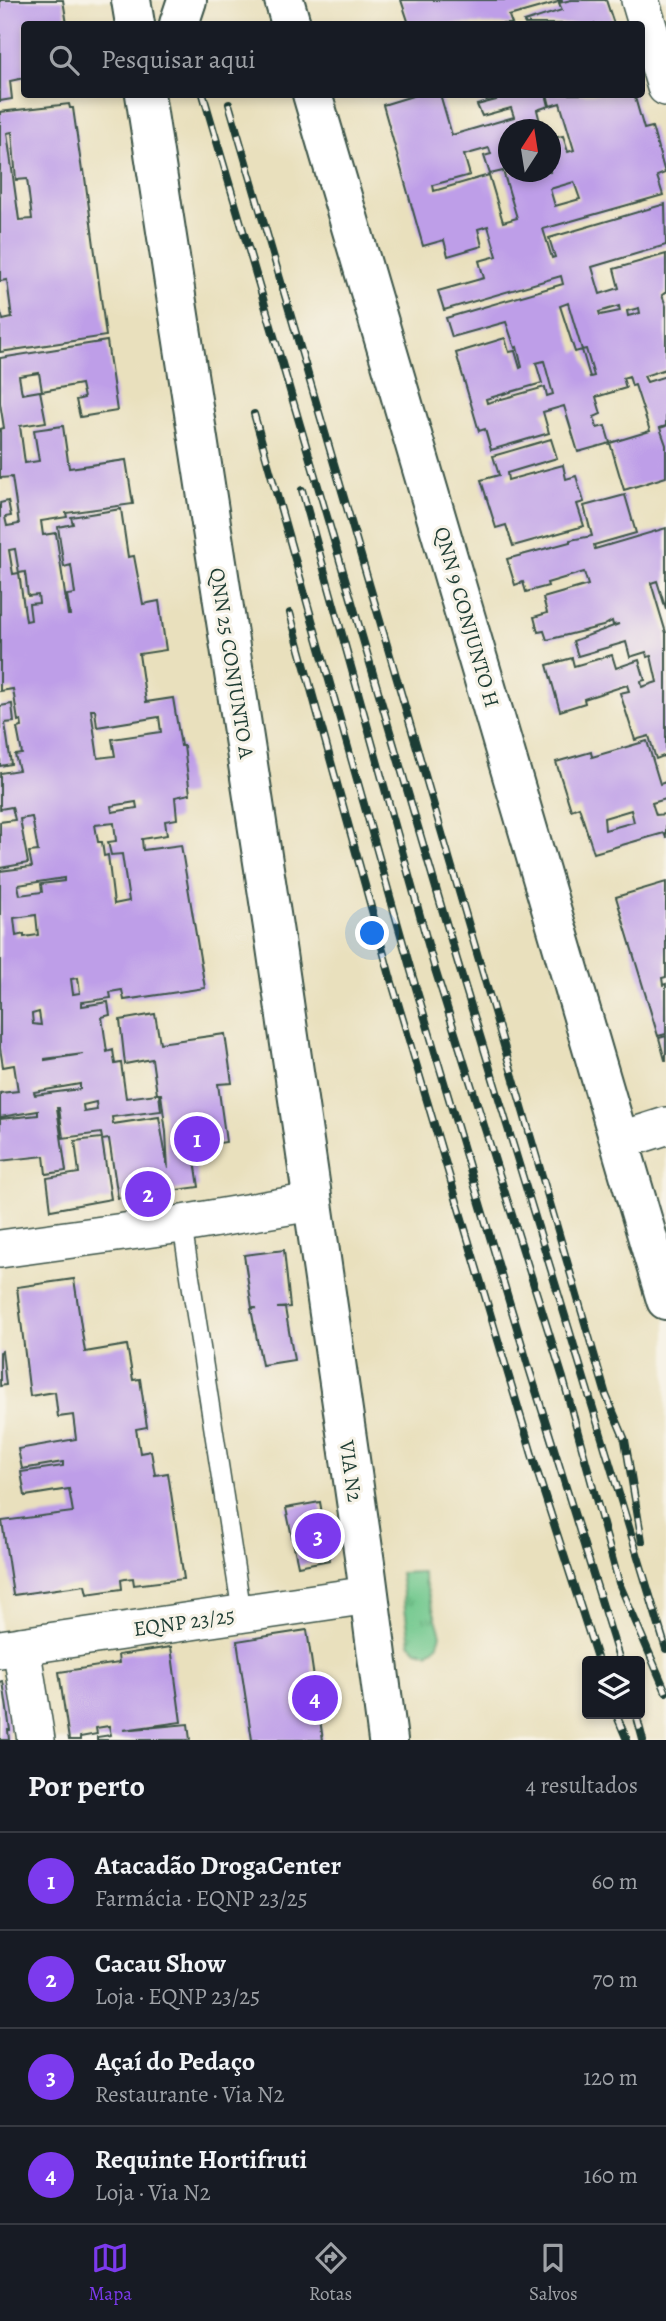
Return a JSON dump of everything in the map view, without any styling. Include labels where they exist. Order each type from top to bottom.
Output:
[{"type":"main road","points":[[131,0],[134,21]]},
{"type":"main road","points":[[180,21],[187,0]]},
{"type":"main road","points":[[284,0],[290,21]]},
{"type":"main road","name":"QNN 9 CONJUNTO H","points":[[313,98],[666,1300]]},
{"type":"main road","name":"QNN 25 CONJUNTO A","points":[[150,105],[312,1202]]},
{"type":"main road","name":"VIA N2","points":[[312,1202],[388,1740]]},
{"type":"street","points":[[640,0],[666,87]]},
{"type":"street","points":[[619,1141],[666,1126]]},
{"type":"street","points":[[0,1249],[182,1224],[312,1202]]},
{"type":"street","name":"EQNP 23/25","points":[[10,1647],[369,1595]]},
{"type":"street","points":[[10,1647],[36,1740]]},
{"type":"lane","points":[[182,1224],[242,1614]]},
{"type":"green space","points":[[422,1572],[441,1635],[437,1646],[428,1653],[417,1650],[410,1643],[400,1573]]},
{"type":"building","points":[[0,0],[63,0],[66,21],[21,21],[21,79],[10,81],[12,99],[0,101]]},
{"type":"building","points":[[401,0],[562,0],[509,16],[511,21],[408,21]]},
{"type":"building","points":[[571,0],[606,0],[613,21],[527,21],[562,10],[559,3]]},
{"type":"building","points":[[406,98],[441,98],[452,135],[498,122],[498,172],[490,174],[484,156],[491,154],[489,148],[464,155],[470,175],[433,185],[434,191],[489,175],[503,222],[517,218],[506,182],[561,182],[561,136],[568,152],[574,150],[560,103],[550,106],[548,98],[635,98],[644,129],[652,127],[665,173],[657,176],[663,195],[543,229],[552,258],[555,257],[549,238],[665,204],[666,245],[592,267],[600,294],[619,288],[614,269],[666,254],[666,292],[662,295],[666,306],[666,369],[644,376],[647,382],[666,376],[666,426],[660,428],[666,445],[666,477],[624,490],[610,443],[578,452],[564,406],[543,412],[549,433],[491,450],[485,429],[479,431],[456,353],[505,338],[509,352],[515,351],[520,368],[522,367],[517,347],[515,348],[506,322],[452,337],[446,318],[563,284],[561,276],[444,310],[438,291],[484,278],[479,261],[497,256],[488,226],[478,229],[482,246],[448,256],[444,240],[423,246],[383,105]],"holes":[[[574,182],[580,199],[555,206],[550,189]],[[568,303],[582,350],[575,352],[560,306]],[[619,306],[620,311],[600,315],[599,312]],[[639,308],[640,313],[628,316],[627,311]],[[586,349],[594,376],[590,377],[582,350]],[[544,361],[553,394],[547,396],[545,387],[487,403],[486,399],[542,383],[536,363]],[[629,376],[632,386],[635,385],[650,431],[610,443],[605,426],[597,428],[594,417],[601,414],[596,397],[626,388],[623,378]]]},
{"type":"building","points":[[495,98],[547,98],[549,106],[537,110],[539,119],[507,119],[514,117],[511,108],[482,116],[477,105],[496,100]]},
{"type":"building","points":[[69,104],[70,108],[73,108],[106,336],[0,352],[0,310],[3,320],[12,318],[7,280],[0,281],[0,112]],"holes":[[[12,132],[16,180],[27,179],[32,219],[19,220],[7,133]]]},
{"type":"building","points":[[107,341],[117,411],[80,417],[76,400],[84,398],[81,384],[42,391],[39,373],[19,376],[22,394],[40,391],[46,422],[20,426],[25,463],[39,461],[34,430],[63,426],[69,468],[126,460],[133,504],[66,513],[67,517],[41,521],[43,535],[56,533],[70,615],[67,595],[75,594],[71,565],[64,567],[58,527],[73,524],[71,517],[121,509],[128,557],[134,556],[143,604],[159,601],[166,650],[139,654],[146,702],[173,698],[181,746],[184,746],[190,794],[175,797],[177,819],[165,821],[167,835],[142,839],[143,850],[181,845],[205,988],[124,1000],[122,990],[110,992],[111,998],[82,1002],[82,1006],[108,1002],[110,1015],[102,1017],[107,1052],[113,1050],[115,1064],[121,1063],[126,1098],[157,1094],[152,1059],[125,1064],[120,1020],[155,1014],[160,1043],[225,1034],[232,1083],[218,1084],[226,1142],[193,1147],[199,1187],[118,1198],[109,1139],[102,1140],[111,1199],[51,1210],[47,1178],[79,1173],[75,1141],[102,1138],[101,1133],[63,1138],[57,1108],[66,1171],[46,1174],[44,1156],[0,1161],[0,1119],[38,1115],[38,1111],[0,1117],[0,1093],[18,1091],[14,1065],[3,1067],[0,1048],[0,871],[32,867],[29,852],[38,851],[32,817],[20,819],[28,863],[0,868],[0,822],[15,820],[12,807],[0,809],[0,773],[19,770],[15,755],[22,754],[17,728],[22,727],[21,720],[18,721],[13,689],[0,691],[0,503],[8,501],[11,516],[5,517],[7,526],[19,524],[12,477],[0,478],[0,429],[4,428],[0,403],[0,358]],"holes":[[[15,549],[19,573],[13,574],[9,550]],[[25,572],[28,596],[38,595],[39,603],[29,604],[31,620],[26,621],[19,573]],[[91,710],[95,710],[97,727],[159,717],[161,732],[112,739],[115,756],[98,758]],[[136,802],[137,808],[112,812],[111,806]],[[114,823],[116,841],[108,842],[111,855],[122,854],[129,901],[114,904],[108,855],[104,856],[102,842],[98,842],[95,825]],[[64,878],[64,881],[41,884],[42,892],[20,895],[18,885]],[[36,915],[38,935],[16,936],[14,918]],[[78,978],[80,993],[73,994],[71,979]],[[39,1012],[41,1025],[33,1024],[32,1014]],[[80,1084],[80,1089],[35,1095],[34,1092]],[[161,1094],[168,1169],[159,1117],[113,1124],[112,1117],[161,1111]],[[96,1102],[97,1110],[84,1112],[83,1105]]]},
{"type":"building","points":[[551,439],[557,458],[507,473],[508,480],[563,465],[566,479],[576,476],[584,502],[577,504],[584,526],[513,546],[506,525],[496,528],[481,480],[499,475],[493,456]]},
{"type":"building","points":[[625,495],[636,533],[594,545],[595,549],[666,528],[666,610],[657,581],[651,583],[666,633],[666,755],[656,759],[649,736],[635,740],[620,693],[629,691],[627,685],[584,699],[585,703],[560,711],[547,665],[572,658],[574,666],[612,655],[616,668],[639,660],[645,680],[641,681],[642,687],[657,682],[651,656],[647,657],[646,652],[630,657],[626,642],[578,656],[573,641],[619,624],[613,625],[612,621],[603,626],[547,640],[544,631],[538,632],[534,617],[547,613],[543,598],[588,585],[584,572],[526,592],[523,582],[515,585],[507,559],[592,536],[584,506]]},
{"type":"building","points":[[12,704],[14,722],[5,723],[11,764],[0,766],[0,706]]},
{"type":"building","points":[[647,741],[660,784],[666,782],[666,799],[652,803],[656,815],[666,814],[666,838],[664,833],[594,853],[579,807],[571,810],[556,762],[591,752],[592,757]],"holes":[[[631,810],[634,822],[605,830],[604,818]]]},
{"type":"building","points":[[666,882],[666,977],[662,978],[663,985],[666,984],[666,1034],[658,1036],[616,897]]},
{"type":"building","points":[[666,1036],[666,1060],[665,1060],[659,1038]]},
{"type":"building","points":[[284,1250],[290,1307],[277,1308],[285,1308],[294,1360],[262,1365],[251,1309],[257,1308],[252,1308],[244,1255]]},
{"type":"building","points":[[74,1279],[85,1352],[127,1345],[133,1380],[140,1379],[147,1427],[136,1429],[140,1453],[151,1451],[155,1475],[168,1473],[184,1579],[134,1585],[133,1578],[125,1579],[121,1580],[122,1589],[87,1594],[85,1585],[13,1595],[2,1521],[73,1512],[69,1489],[25,1496],[21,1472],[63,1466],[63,1462],[22,1469],[18,1449],[76,1439],[73,1415],[58,1417],[55,1392],[30,1396],[17,1287]]},
{"type":"building","points":[[2,1351],[6,1385],[0,1386],[0,1352]]},
{"type":"building","points":[[320,1502],[330,1560],[298,1566],[286,1508]]},
{"type":"building","points":[[307,1630],[323,1740],[252,1740],[237,1641]]},
{"type":"building","points":[[171,1647],[181,1722],[123,1730],[188,1724],[190,1740],[97,1740],[97,1737],[111,1735],[109,1726],[96,1728],[97,1734],[80,1737],[80,1740],[69,1740],[59,1672],[119,1663],[118,1655]]},
{"type":"building","points":[[3,1681],[9,1740],[0,1740],[0,1682]]},
{"type":"railway","points":[[204,98],[457,960],[666,1649]]},
{"type":"railway","points":[[229,104],[606,1395],[625,1440],[642,1541]]},
{"type":"railway","points":[[254,414],[411,971],[528,1365],[618,1656]]},
{"type":"railway","points":[[302,490],[434,966],[563,1378],[619,1583],[666,1692]]},
{"type":"railway","points":[[290,613],[390,976],[536,1468],[596,1656]]},
{"type":"railway","points":[[618,1719],[627,1740]]},
{"type":"railway","points":[[637,1719],[643,1740]]},
{"type":"place","name":"Atacadão DrogaCenter","points":[[197,1139]]},
{"type":"place","name":"Cacau Show","points":[[148,1194]]},
{"type":"place","name":"Açaí do Pedaço","points":[[318,1536]]},
{"type":"place","name":"Requinte Hortifruti","points":[[315,1698]]}]
